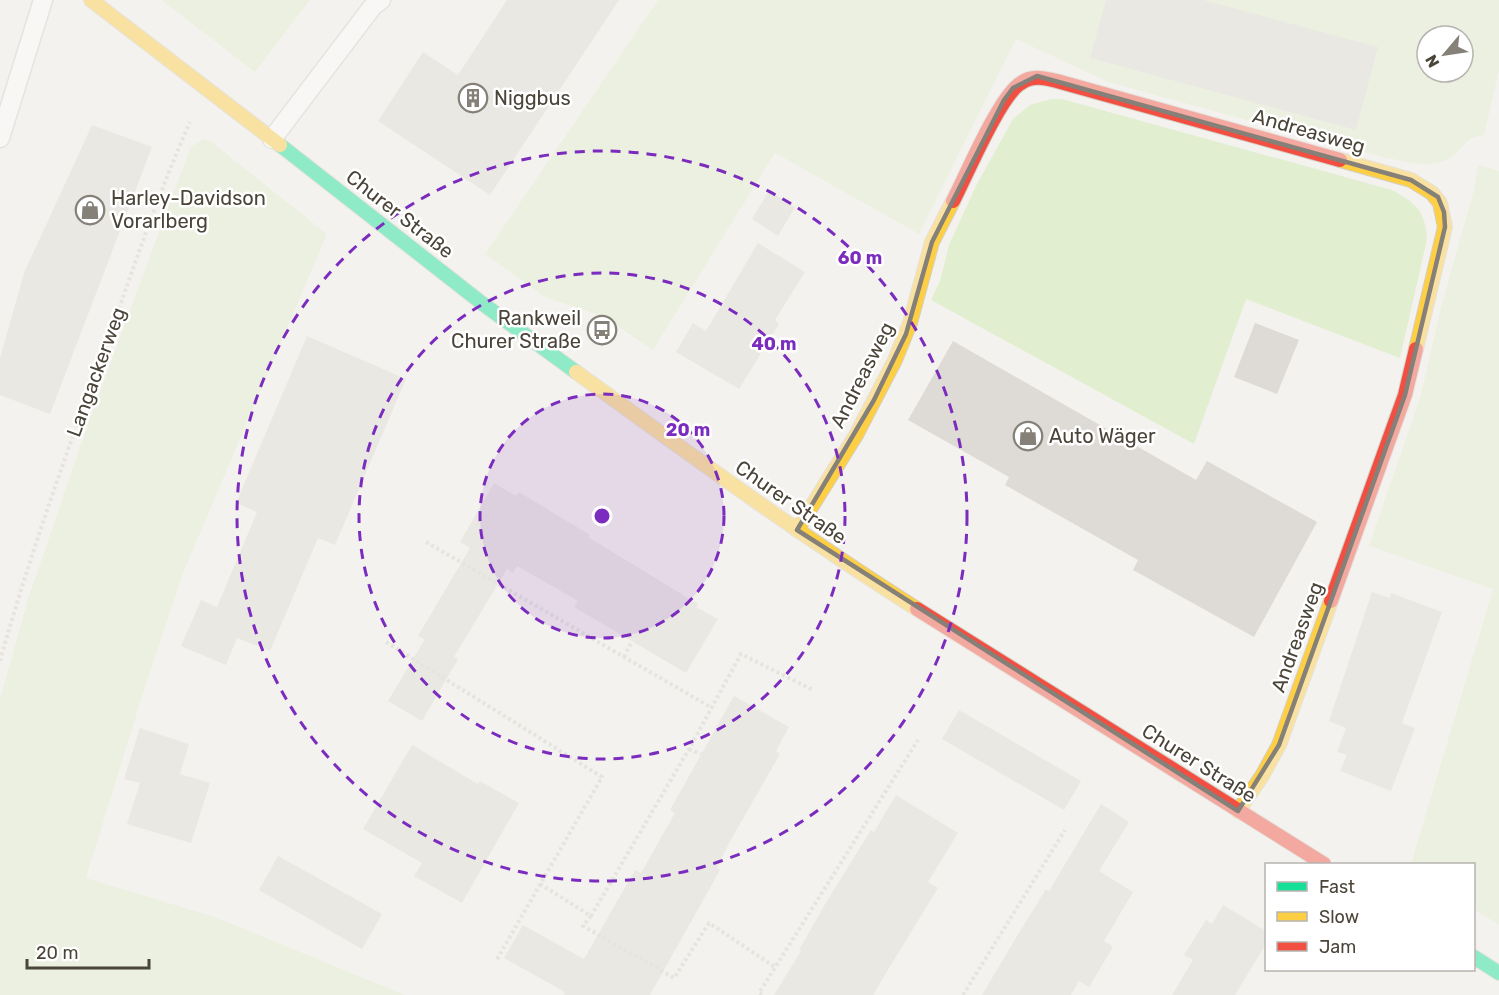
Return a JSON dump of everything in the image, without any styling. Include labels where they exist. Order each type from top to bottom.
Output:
[{"type":"street","name":"Churer Straße","points":[[91,0],[208,88],[483,304],[623,408],[797,530],[855,570],[1322,863]]},
{"type":"street","name":"Andreasweg","points":[[797,530],[874,400],[906,334],[925,262],[933,242],[1004,100],[1013,88],[1022,82],[1037,76],[1045,76],[1079,88],[1400,177],[1425,186],[1438,197],[1444,212],[1445,227],[1405,395],[1279,745],[1262,776],[1238,811]]},
{"type":"street","points":[[1475,958],[1499,973]]},
{"type":"lane","points":[[0,138],[43,0]]},
{"type":"lane","points":[[272,139],[373,6],[381,0]]},
{"type":"path","name":"Langackerweg","points":[[0,662],[18,596],[79,418],[156,207],[189,123],[208,88]]},
{"type":"path","points":[[426,542],[712,708]]},
{"type":"path","points":[[624,657],[632,641]]},
{"type":"path","points":[[386,642],[602,777],[496,961]]},
{"type":"path","points":[[774,967],[709,923],[674,978],[584,926],[689,749],[741,654],[813,690]]},
{"type":"path","points":[[762,995],[759,993],[774,967],[918,740]]},
{"type":"path","points":[[689,749],[701,754]]},
{"type":"path","points":[[963,995],[1065,830]]},
{"type":"path","points":[[540,884],[591,916]]},
{"type":"highlighted area","points":[[1037,76],[1411,180],[1438,197],[1444,212],[1445,227],[1405,395],[1279,745],[1238,811],[797,530],[874,400],[906,334],[932,242],[1004,100],[1013,88]]},
{"type":"green space","points":[[161,0],[310,0],[255,72]]},
{"type":"green space","points":[[658,0],[1499,0],[1499,71],[1484,135],[1469,141],[1445,161],[1419,164],[1382,157],[1108,82],[1016,39],[919,234],[775,153],[653,350],[602,316],[545,297],[485,254]]},
{"type":"green space","points":[[1051,99],[1062,99],[1392,190],[1407,199],[1422,215],[1427,239],[1400,358],[1246,299],[1194,444],[931,300],[940,281],[949,245],[976,186],[1013,119],[1030,105]]},
{"type":"green space","points":[[203,139],[218,147],[327,234],[183,573],[86,878],[215,917],[405,995],[0,995],[0,699],[28,599],[89,421],[189,151],[192,146]]},
{"type":"green space","points":[[1478,165],[1499,171],[1499,925],[1475,910],[1475,863],[1411,863],[1493,589],[1369,546],[1420,398],[1442,303],[1474,190]]},
{"type":"building","name":"Niggbus","points":[[507,0],[619,0],[490,195],[378,121],[423,52],[458,75]]},
{"type":"building","points":[[1106,0],[1203,0],[1378,47],[1356,130],[1090,58]]},
{"type":"building","name":"Harley-Davidson Vorarlberg","points":[[92,125],[152,147],[50,414],[0,395],[0,358],[24,273]]},
{"type":"building","points":[[769,191],[795,207],[778,236],[752,219]]},
{"type":"building","points":[[758,243],[805,272],[775,320],[779,324],[739,389],[676,352],[693,323],[706,331]]},
{"type":"building","points":[[1255,323],[1299,340],[1277,394],[1234,377]]},
{"type":"building","points":[[307,336],[406,379],[335,545],[318,538],[270,651],[237,638],[226,665],[181,646],[201,600],[217,607],[257,512],[236,503]]},
{"type":"building","points":[[953,341],[1196,480],[1207,461],[1317,522],[1254,637],[1133,570],[1138,560],[1005,485],[1009,477],[908,420]]},
{"type":"building","points":[[494,483],[516,496],[519,492],[590,535],[588,537],[698,604],[696,607],[718,619],[686,673],[574,607],[578,601],[517,566],[513,573],[507,569],[454,657],[458,659],[422,721],[388,701],[425,639],[418,636],[470,548],[460,542]]},
{"type":"building","points":[[1372,592],[1390,598],[1391,593],[1442,612],[1402,723],[1415,728],[1391,791],[1340,771],[1347,755],[1337,752],[1346,728],[1329,721]]},
{"type":"building","points":[[734,696],[789,727],[776,751],[780,754],[729,843],[717,868],[720,870],[650,995],[564,995],[565,992],[504,958],[523,925],[584,959],[635,870],[641,873],[675,813],[670,810]]},
{"type":"building","points":[[959,710],[1081,781],[1064,810],[942,739]]},
{"type":"building","points":[[140,728],[189,744],[180,774],[210,783],[191,843],[127,824],[140,783],[124,779]]},
{"type":"building","points":[[412,745],[478,784],[480,781],[519,803],[462,903],[414,876],[422,863],[363,829]]},
{"type":"building","points":[[896,795],[958,833],[928,882],[938,888],[873,995],[774,995],[801,951],[799,950],[827,901],[871,830],[874,832]]},
{"type":"building","points":[[1101,804],[1129,822],[1099,871],[1133,892],[1104,941],[1113,947],[1089,987],[1079,981],[1071,995],[982,995],[1046,889],[1049,891]]},
{"type":"building","points":[[278,856],[382,914],[362,949],[259,890]]},
{"type":"building","points":[[1223,905],[1265,930],[1265,946],[1235,995],[1172,995],[1193,960],[1184,955],[1206,920],[1212,924]]},
{"type":"traffic: fast","points":[[280,145],[483,304],[576,372]]},
{"type":"traffic: fast","points":[[1475,958],[1499,973]]},
{"type":"traffic: slow","points":[[91,0],[280,145]]},
{"type":"traffic: slow","points":[[1340,160],[1411,180],[1432,193],[1440,203],[1445,227],[1416,349]]},
{"type":"traffic: slow","points":[[797,530],[856,435],[895,360],[910,323],[932,242],[953,201]]},
{"type":"traffic: slow","points":[[576,372],[787,523],[917,609]]},
{"type":"traffic: slow","points":[[1238,811],[1262,776],[1279,745],[1331,601]]},
{"type":"traffic: jam","points":[[953,201],[1003,103],[1021,83],[1034,78],[1057,81],[1340,160]]},
{"type":"traffic: jam","points":[[1331,601],[1405,395],[1416,349]]},
{"type":"traffic: jam","points":[[917,609],[1322,863]]},
{"type":"place","name":"Niggbus","points":[[473,98]]},
{"type":"place","name":"Harley-Davidson Vorarlberg","points":[[90,210]]},
{"type":"place","name":"Rankweil Churer Straße","points":[[602,330]]},
{"type":"place","name":"Auto Wäger","points":[[1028,436]]}]
